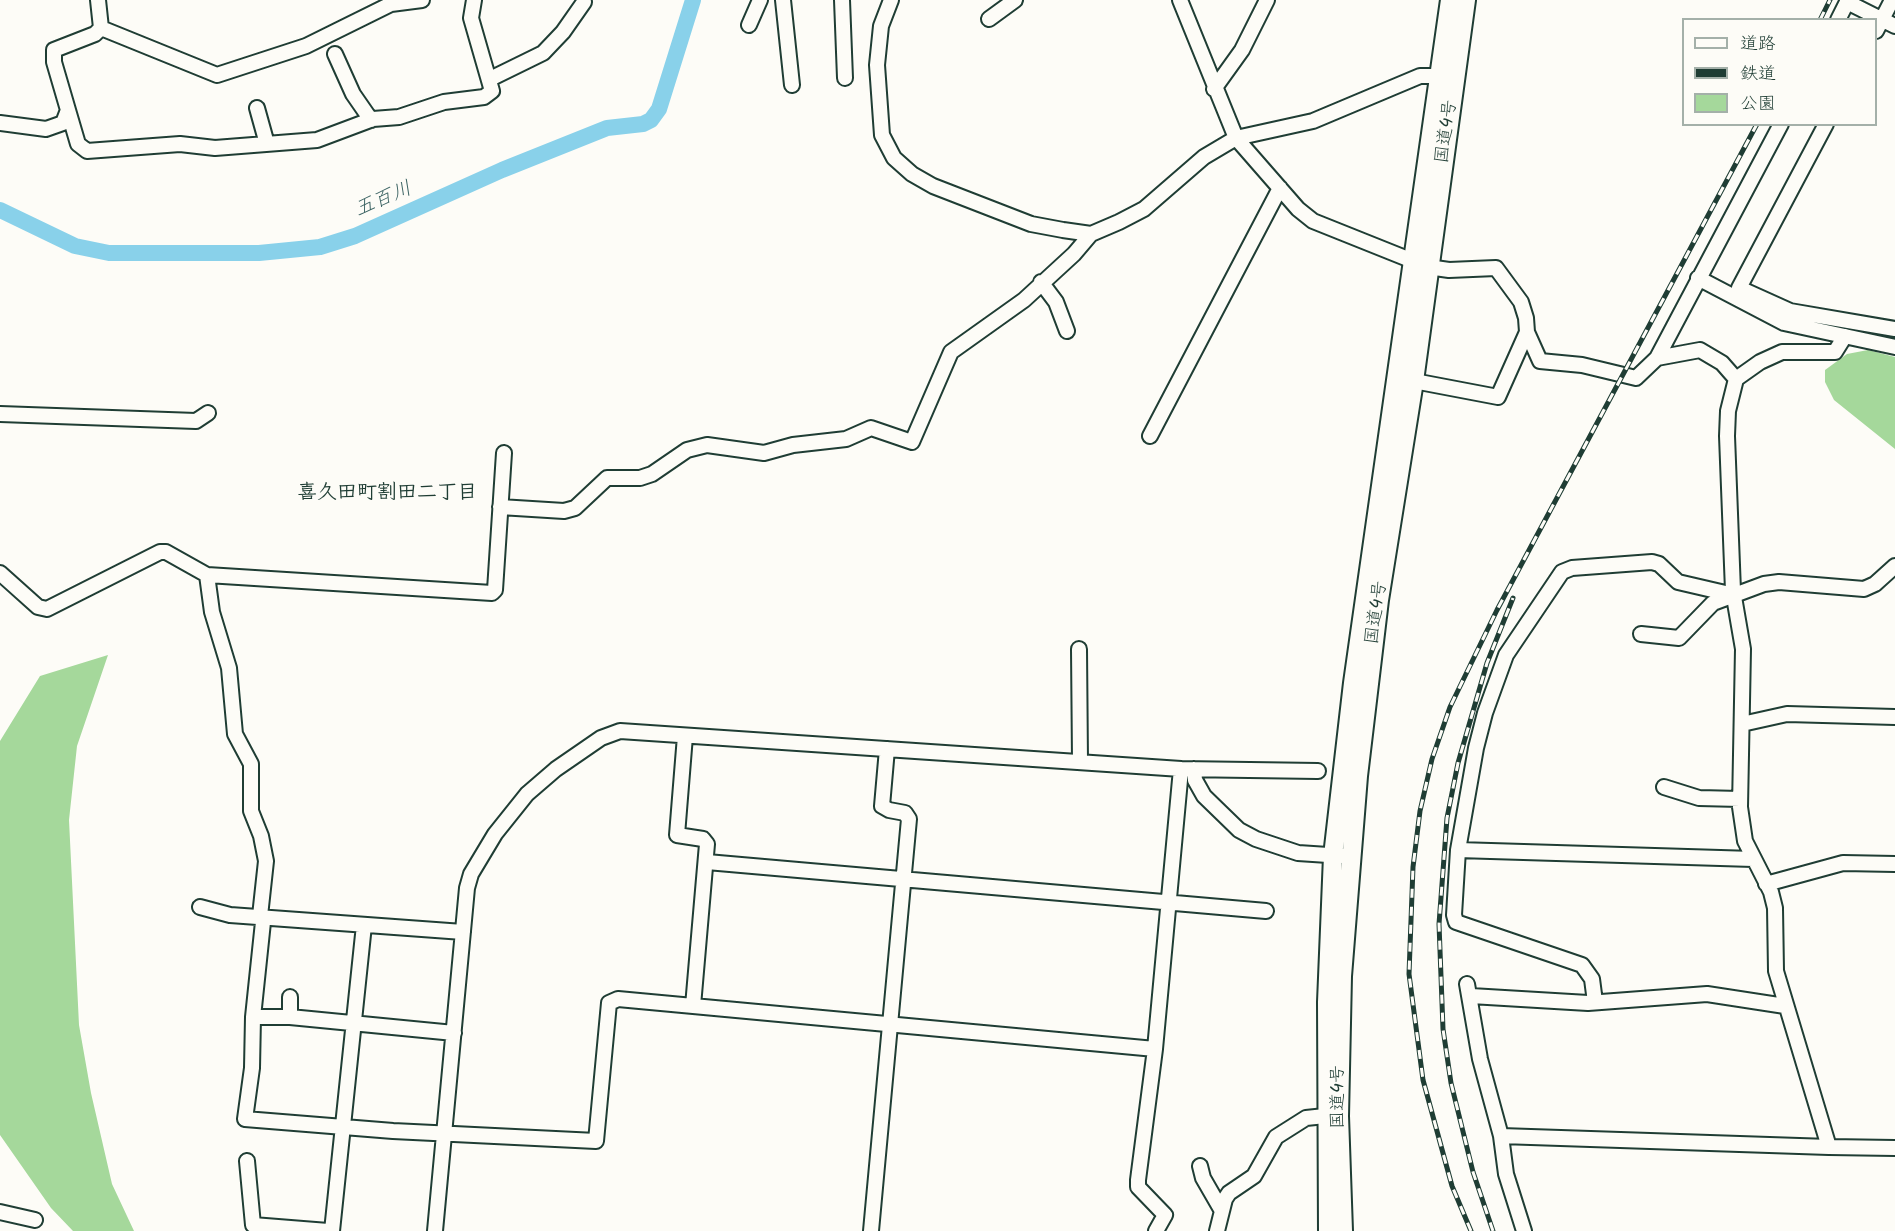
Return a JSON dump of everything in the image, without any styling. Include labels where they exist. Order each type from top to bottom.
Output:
[{"type":"highway","name":"国道4号","points":[[1328,1231],[1325,1116],[1327,976],[1342,856],[1414,381],[1421,265],[1450,0]]},
{"type":"highway","name":"国道4号","points":[[1344,1231],[1340,1056],[1342,856],[1353,683],[1466,0]]},
{"type":"street","points":[[98,0],[101,28]]},
{"type":"street","points":[[368,0],[370,15]]},
{"type":"street","points":[[101,28],[217,75],[306,46],[400,2],[422,0]]},
{"type":"street","points":[[101,28],[95,34],[54,50],[54,62],[78,144],[87,151],[133,146],[190,144],[215,148],[317,140],[371,120],[399,117],[444,102],[484,97],[492,91],[471,18],[474,0]]},
{"type":"street","points":[[749,25],[760,0]]},
{"type":"street","points":[[783,0],[792,85]]},
{"type":"street","points":[[842,0],[845,78]]},
{"type":"street","points":[[891,0],[880,26],[877,65],[882,135],[894,158],[912,174],[933,186],[978,201],[1031,224],[1090,234]]},
{"type":"street","points":[[989,19],[1015,0]]},
{"type":"street","points":[[1180,0],[1207,64],[1214,89],[1236,138],[1298,209],[1323,227],[1421,265],[1449,270],[1496,268],[1521,302],[1527,332],[1540,362],[1582,365],[1636,378],[1657,358],[1780,126]]},
{"type":"street","points":[[1214,89],[1242,50],[1267,0]]},
{"type":"street","points":[[1892,0],[1879,25],[1895,26]]},
{"type":"street","points":[[1839,18],[1848,1],[1870,18]]},
{"type":"street","points":[[490,79],[543,53],[584,2]]},
{"type":"street","points":[[335,54],[352,94],[371,120]]},
{"type":"street","points":[[500,507],[564,511],[575,508],[607,478],[640,478],[652,474],[687,450],[707,445],[764,453],[793,445],[846,439],[871,428],[912,442],[951,352],[1024,300],[1074,254],[1090,234],[1144,209],[1204,157],[1236,138],[1313,121],[1420,76],[1440,76]]},
{"type":"street","points":[[257,108],[267,144]]},
{"type":"street","points":[[0,123],[54,128],[66,120],[68,110]]},
{"type":"street","points":[[1736,292],[1825,126]]},
{"type":"street","points":[[1150,436],[1280,188]]},
{"type":"street","points":[[1698,278],[1790,311],[1895,329]]},
{"type":"street","points":[[1041,282],[1056,302],[1067,331]]},
{"type":"street","points":[[1736,292],[1784,323],[1895,347]]},
{"type":"street","points":[[1414,381],[1498,397],[1527,332]]},
{"type":"street","points":[[1829,1147],[1774,963],[1775,908],[1745,841],[1740,798],[1743,649],[1734,596],[1727,436],[1728,411],[1736,379],[1760,362],[1782,352],[1835,352],[1845,336]]},
{"type":"street","points":[[1657,358],[1700,350],[1722,363],[1736,379]]},
{"type":"street","points":[[0,414],[196,420],[208,413]]},
{"type":"street","points":[[0,573],[38,607],[47,609],[160,552],[176,555],[207,575],[492,593],[495,590],[504,453]]},
{"type":"street","points":[[1595,1002],[1592,978],[1582,965],[1456,922],[1454,915],[1458,850],[1476,748],[1485,713],[1506,655],[1562,573],[1572,568],[1652,562],[1659,564],[1678,582],[1734,596]]},
{"type":"street","points":[[1641,634],[1679,638],[1706,608],[1764,584],[1779,582],[1864,589],[1875,584],[1895,566]]},
{"type":"street","points":[[207,575],[212,612],[229,668],[235,734],[251,764],[251,811],[264,849],[260,916],[263,922],[254,1017],[252,1068],[244,1119],[342,1125],[393,1131],[444,1131],[596,1141],[609,1003],[618,999],[1155,1049]]},
{"type":"street","points":[[1079,649],[1080,761]]},
{"type":"street","points":[[1742,724],[1787,714],[1895,717]]},
{"type":"street","points":[[435,1231],[467,888],[471,874],[495,834],[527,794],[562,764],[609,734],[620,731],[1187,769],[1318,771]]},
{"type":"street","points":[[685,736],[677,835],[705,840],[707,862],[693,1006]]},
{"type":"street","points":[[871,1231],[909,819],[905,813],[888,810],[882,806],[887,750]]},
{"type":"street","points":[[1187,769],[1204,796],[1239,830],[1298,853],[1342,856]]},
{"type":"street","points":[[1156,1231],[1165,1215],[1138,1187],[1155,1049],[1169,903],[1187,769]]},
{"type":"street","points":[[1664,787],[1699,798],[1740,798]]},
{"type":"street","points":[[1458,850],[1753,859]]},
{"type":"street","points":[[707,862],[1266,911]]},
{"type":"street","points":[[1766,884],[1843,863],[1895,864]]},
{"type":"street","points":[[200,907],[230,915],[463,932]]},
{"type":"street","points":[[247,1161],[253,1225],[330,1231],[364,926]]},
{"type":"street","points":[[1524,1231],[1506,1174],[1500,1137],[1480,1059],[1469,990],[1595,1002],[1707,994],[1785,1006]]},
{"type":"street","points":[[290,997],[290,1017]]},
{"type":"street","points":[[254,1017],[290,1017],[454,1033]]},
{"type":"street","points":[[1217,1231],[1229,1192],[1254,1176],[1276,1137],[1306,1119],[1325,1116]]},
{"type":"street","points":[[1500,1137],[1895,1148]]},
{"type":"street","points":[[1200,1166],[1203,1178],[1222,1210]]},
{"type":"street","points":[[0,1212],[35,1220]]},
{"type":"green space","points":[[1868,350],[1895,357],[1895,449],[1834,400],[1825,382],[1825,370],[1847,354]]},
{"type":"green space","points":[[108,655],[77,746],[69,820],[79,1025],[91,1093],[112,1184],[134,1231],[73,1231],[51,1208],[0,1135],[0,741],[40,676]]},
{"type":"waterway","name":"五百川","points":[[0,210],[75,246],[109,253],[259,253],[320,247],[355,236],[502,170],[607,128],[643,124],[651,120],[659,109],[693,0]]},
{"type":"railway","points":[[1821,18],[1830,0]]},
{"type":"railway","points":[[1471,1231],[1452,1186],[1423,1080],[1409,974],[1413,867],[1420,811],[1432,759],[1450,707],[1497,610],[1756,126]]},
{"type":"railway","points":[[1493,1231],[1473,1172],[1451,1083],[1443,1029],[1439,924],[1447,818],[1458,763],[1487,663],[1513,598]]},
{"type":"district","name":"喜久田町割田二丁目","points":[[387,495]]}]
